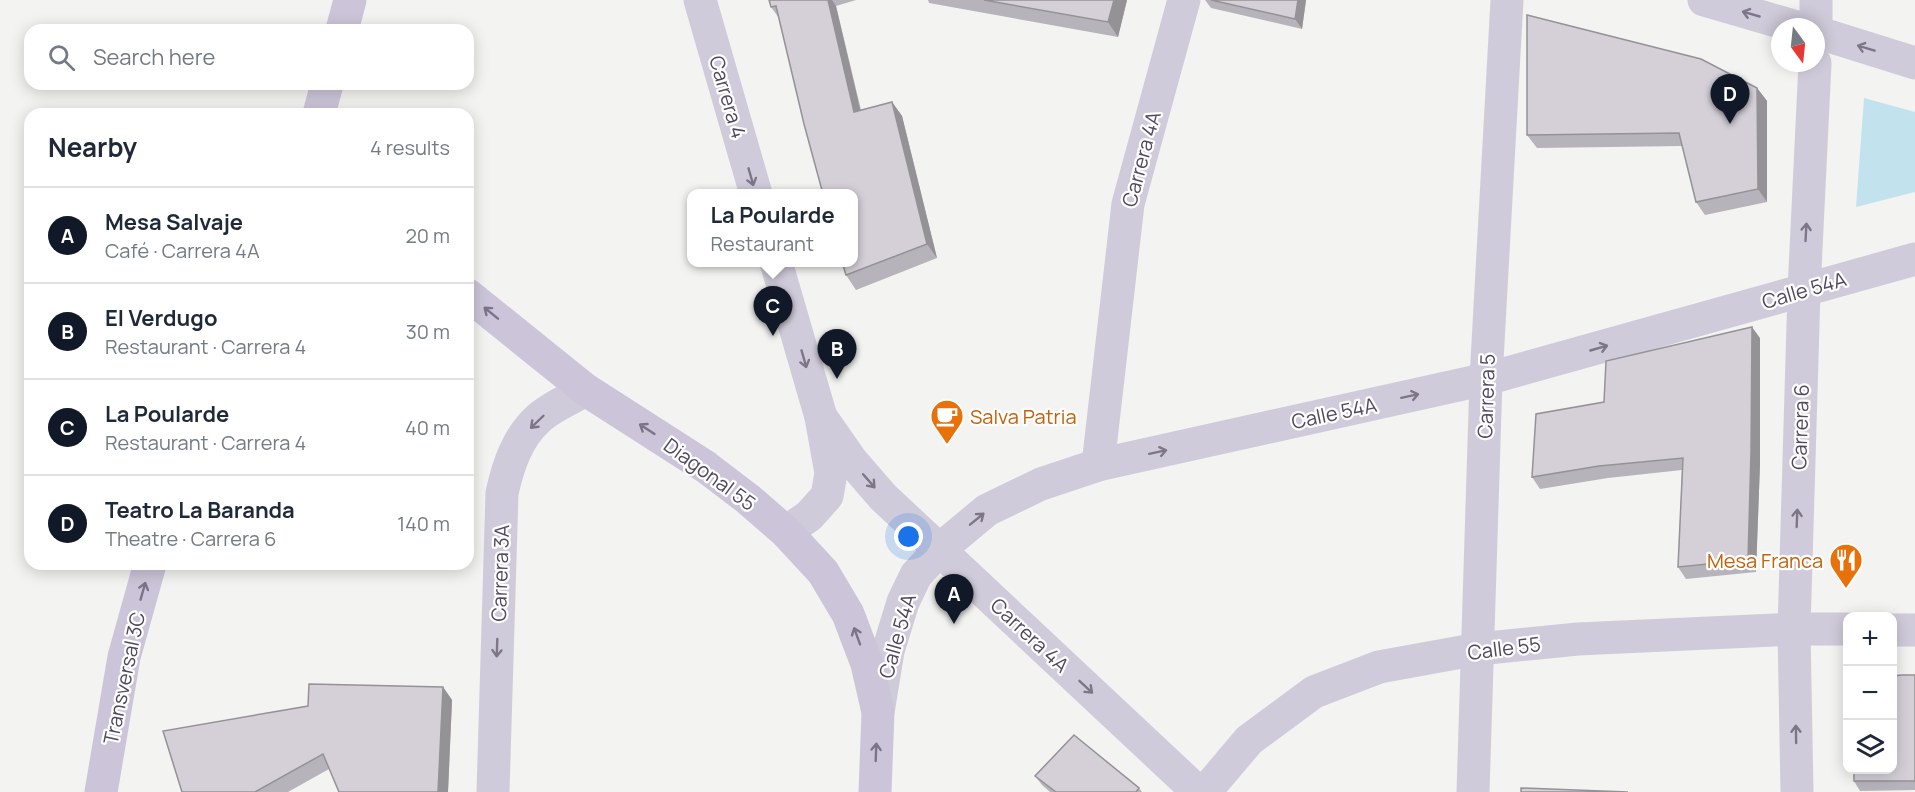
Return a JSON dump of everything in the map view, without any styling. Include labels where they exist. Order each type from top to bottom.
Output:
[{"type":"street","points":[[344,24],[350,0]]},
{"type":"street","name":"Carrera 4","points":[[700,0],[755,189]]},
{"type":"street","name":"Carrera 4A","points":[[1098,465],[1128,204],[1184,0]]},
{"type":"street","name":"Carrera 5","points":[[1473,792],[1486,379],[1507,0]]},
{"type":"street","points":[[1704,0],[1771,19]]},
{"type":"street","points":[[1816,0],[1816,18]]},
{"type":"street","points":[[1825,34],[1915,63]]},
{"type":"street","name":"Carrera 6","points":[[1797,792],[1794,628],[1804,291],[1815,72]]},
{"type":"street","points":[[320,108],[325,90]]},
{"type":"street","points":[[341,90],[344,108]]},
{"type":"street","name":"Calle 54A","points":[[878,712],[888,651],[903,602],[916,575],[939,550],[987,510],[1041,484],[1098,465],[1486,379],[1915,259]]},
{"type":"street","points":[[777,267],[821,417],[831,473],[827,496],[809,516],[786,532]]},
{"type":"street","name":"Diagonal 55","points":[[474,300],[586,390],[706,467],[786,532],[823,572],[849,614],[867,664],[878,712]]},
{"type":"street","name":"Carrera 3A","points":[[493,792],[502,493],[509,462],[522,439],[538,418],[586,390]]},
{"type":"street","name":"Carrera 4A","points":[[821,417],[851,460],[883,497],[1197,792]]},
{"type":"street","name":"Transversal 3C","points":[[101,792],[124,657],[148,570]]},
{"type":"street","name":"Calle 55","points":[[1205,792],[1249,740],[1314,692],[1379,667],[1478,649],[1578,639],[1794,628],[1843,629]]},
{"type":"street","points":[[1897,630],[1915,630]]},
{"type":"street","points":[[875,792],[878,712]]},
{"type":"shaded area","points":[[1864,98],[1915,112],[1915,192],[1856,207]]},
{"type":"building","points":[[769,0],[828,0],[854,112],[892,102],[927,244],[846,275],[844,267],[858,267],[858,189],[822,189],[776,6],[771,7]]},
{"type":"building","points":[[984,0],[1114,0],[1108,22]]},
{"type":"building","points":[[1211,0],[1298,0],[1295,19]]},
{"type":"building","points":[[1527,15],[1701,59],[1757,88],[1758,189],[1696,202],[1679,133],[1527,135]]},
{"type":"building","points":[[1752,327],[1748,560],[1678,567],[1683,458],[1599,466],[1532,477],[1536,414],[1604,402],[1606,361]]},
{"type":"building","points":[[1915,675],[1915,781],[1854,781],[1854,774],[1897,774],[1897,676]]},
{"type":"building","points":[[309,684],[443,687],[438,792],[339,792],[323,754],[255,792],[182,792],[163,731],[308,706]]},
{"type":"building","points":[[1074,735],[1139,788],[1136,792],[1056,792],[1035,776]]},
{"type":"building","points":[[1521,788],[1628,792],[1521,792]]},
{"type":"place","name":"Teatro La Baranda","points":[[1730,124]]},
{"type":"place","name":"La Poularde","points":[[773,336]]},
{"type":"place","name":"El Verdugo","points":[[837,379]]},
{"type":"place","name":"Salva Patria","points":[[947,445]]},
{"type":"place","name":"Mesa Franca","points":[[1846,589]]},
{"type":"place","name":"Mesa Salvaje","points":[[954,624]]}]
